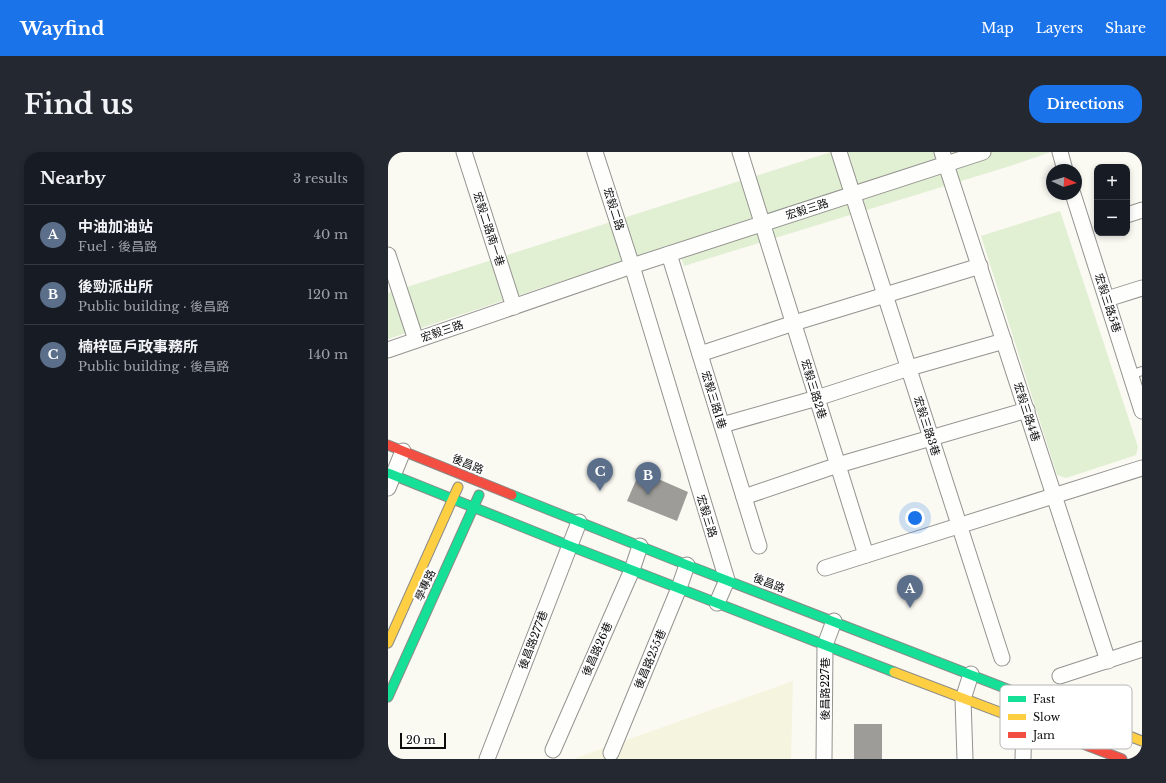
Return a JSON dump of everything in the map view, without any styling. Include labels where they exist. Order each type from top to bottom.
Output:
[{"type":"street","name":"宏毅二路南一巷","points":[[464,152],[514,307]]},
{"type":"street","name":"宏毅二路","points":[[595,152],[632,266]]},
{"type":"street","name":"宏毅三路2巷","points":[[740,152],[866,555]]},
{"type":"street","name":"宏毅三路3巷","points":[[839,152],[1002,658]]},
{"type":"street","name":"宏毅三路","points":[[388,350],[632,266],[853,194],[944,158],[983,152]]},
{"type":"street","points":[[1060,152],[1063,164]]},
{"type":"street","name":"宏毅三路4巷","points":[[944,158],[1108,661]]},
{"type":"street","name":"宏毅三路5巷","points":[[1076,200],[1090,227],[1107,299],[1136,373],[1142,411]]},
{"type":"street","points":[[1130,214],[1142,210]]},
{"type":"street","name":"宏毅三路1巷","points":[[669,254],[760,546]]},
{"type":"street","points":[[388,255],[416,340]]},
{"type":"street","name":"宏毅三路","points":[[632,266],[727,580]]},
{"type":"street","points":[[700,354],[794,323],[980,266]]},
{"type":"street","points":[[1107,299],[1142,288]]},
{"type":"street","points":[[722,425],[817,398],[909,368],[1004,341]]},
{"type":"street","points":[[744,497],[838,466],[1027,410]]},
{"type":"street","name":"後昌路","points":[[388,445],[687,565],[1000,685]]},
{"type":"street","points":[[403,451],[390,479],[474,507],[570,546],[1000,713]]},
{"type":"street","points":[[825,568],[1142,468]]},
{"type":"street","name":"學專路","points":[[388,643],[464,475]]},
{"type":"street","name":"學專路","points":[[388,697],[484,484]]},
{"type":"street","name":"後昌路277巷","points":[[487,759],[579,522]]},
{"type":"street","name":"後昌路26巷","points":[[553,750],[632,570],[640,546]]},
{"type":"street","name":"後昌路255巷","points":[[611,753],[679,588],[687,565]]},
{"type":"street","points":[[717,603],[727,580]]},
{"type":"street","name":"後昌路227巷","points":[[824,759],[825,645],[834,621]]},
{"type":"street","points":[[1060,676],[1142,649]]},
{"type":"street","points":[[965,759],[963,699],[971,674]]},
{"type":"street","name":"後昌路","points":[[1132,737],[1142,741]]},
{"type":"street","points":[[1023,749],[1023,759]]},
{"type":"street","points":[[1088,749],[1104,756],[1122,759]]},
{"type":"green space","points":[[831,152],[1051,152],[1007,167],[684,266],[676,243],[388,339],[388,293]]},
{"type":"green space","points":[[1060,211],[1138,447],[1136,455],[1066,478],[1057,475],[981,236]]},
{"type":"green space","points":[[793,681],[791,759],[573,759]]},
{"type":"building","points":[[640,471],[688,492],[677,521],[627,501]]},
{"type":"building","points":[[854,724],[882,724],[882,759],[854,759]]},
{"type":"traffic: fast","points":[[388,473],[570,546],[894,672]]},
{"type":"traffic: fast","points":[[388,697],[479,495]]},
{"type":"traffic: fast","points":[[512,495],[687,565],[1000,686]]},
{"type":"traffic: slow","points":[[388,643],[458,487]]},
{"type":"traffic: slow","points":[[894,672],[1000,712]]},
{"type":"traffic: slow","points":[[1132,737],[1142,741]]},
{"type":"traffic: jam","points":[[388,445],[512,495]]},
{"type":"traffic: jam","points":[[1096,749],[1122,759]]},
{"type":"place","name":"楠梓區戶政事務所","points":[[600,491]]},
{"type":"place","name":"後勁派出所","points":[[648,495]]},
{"type":"place","name":"中油加油站","points":[[910,608]]}]
